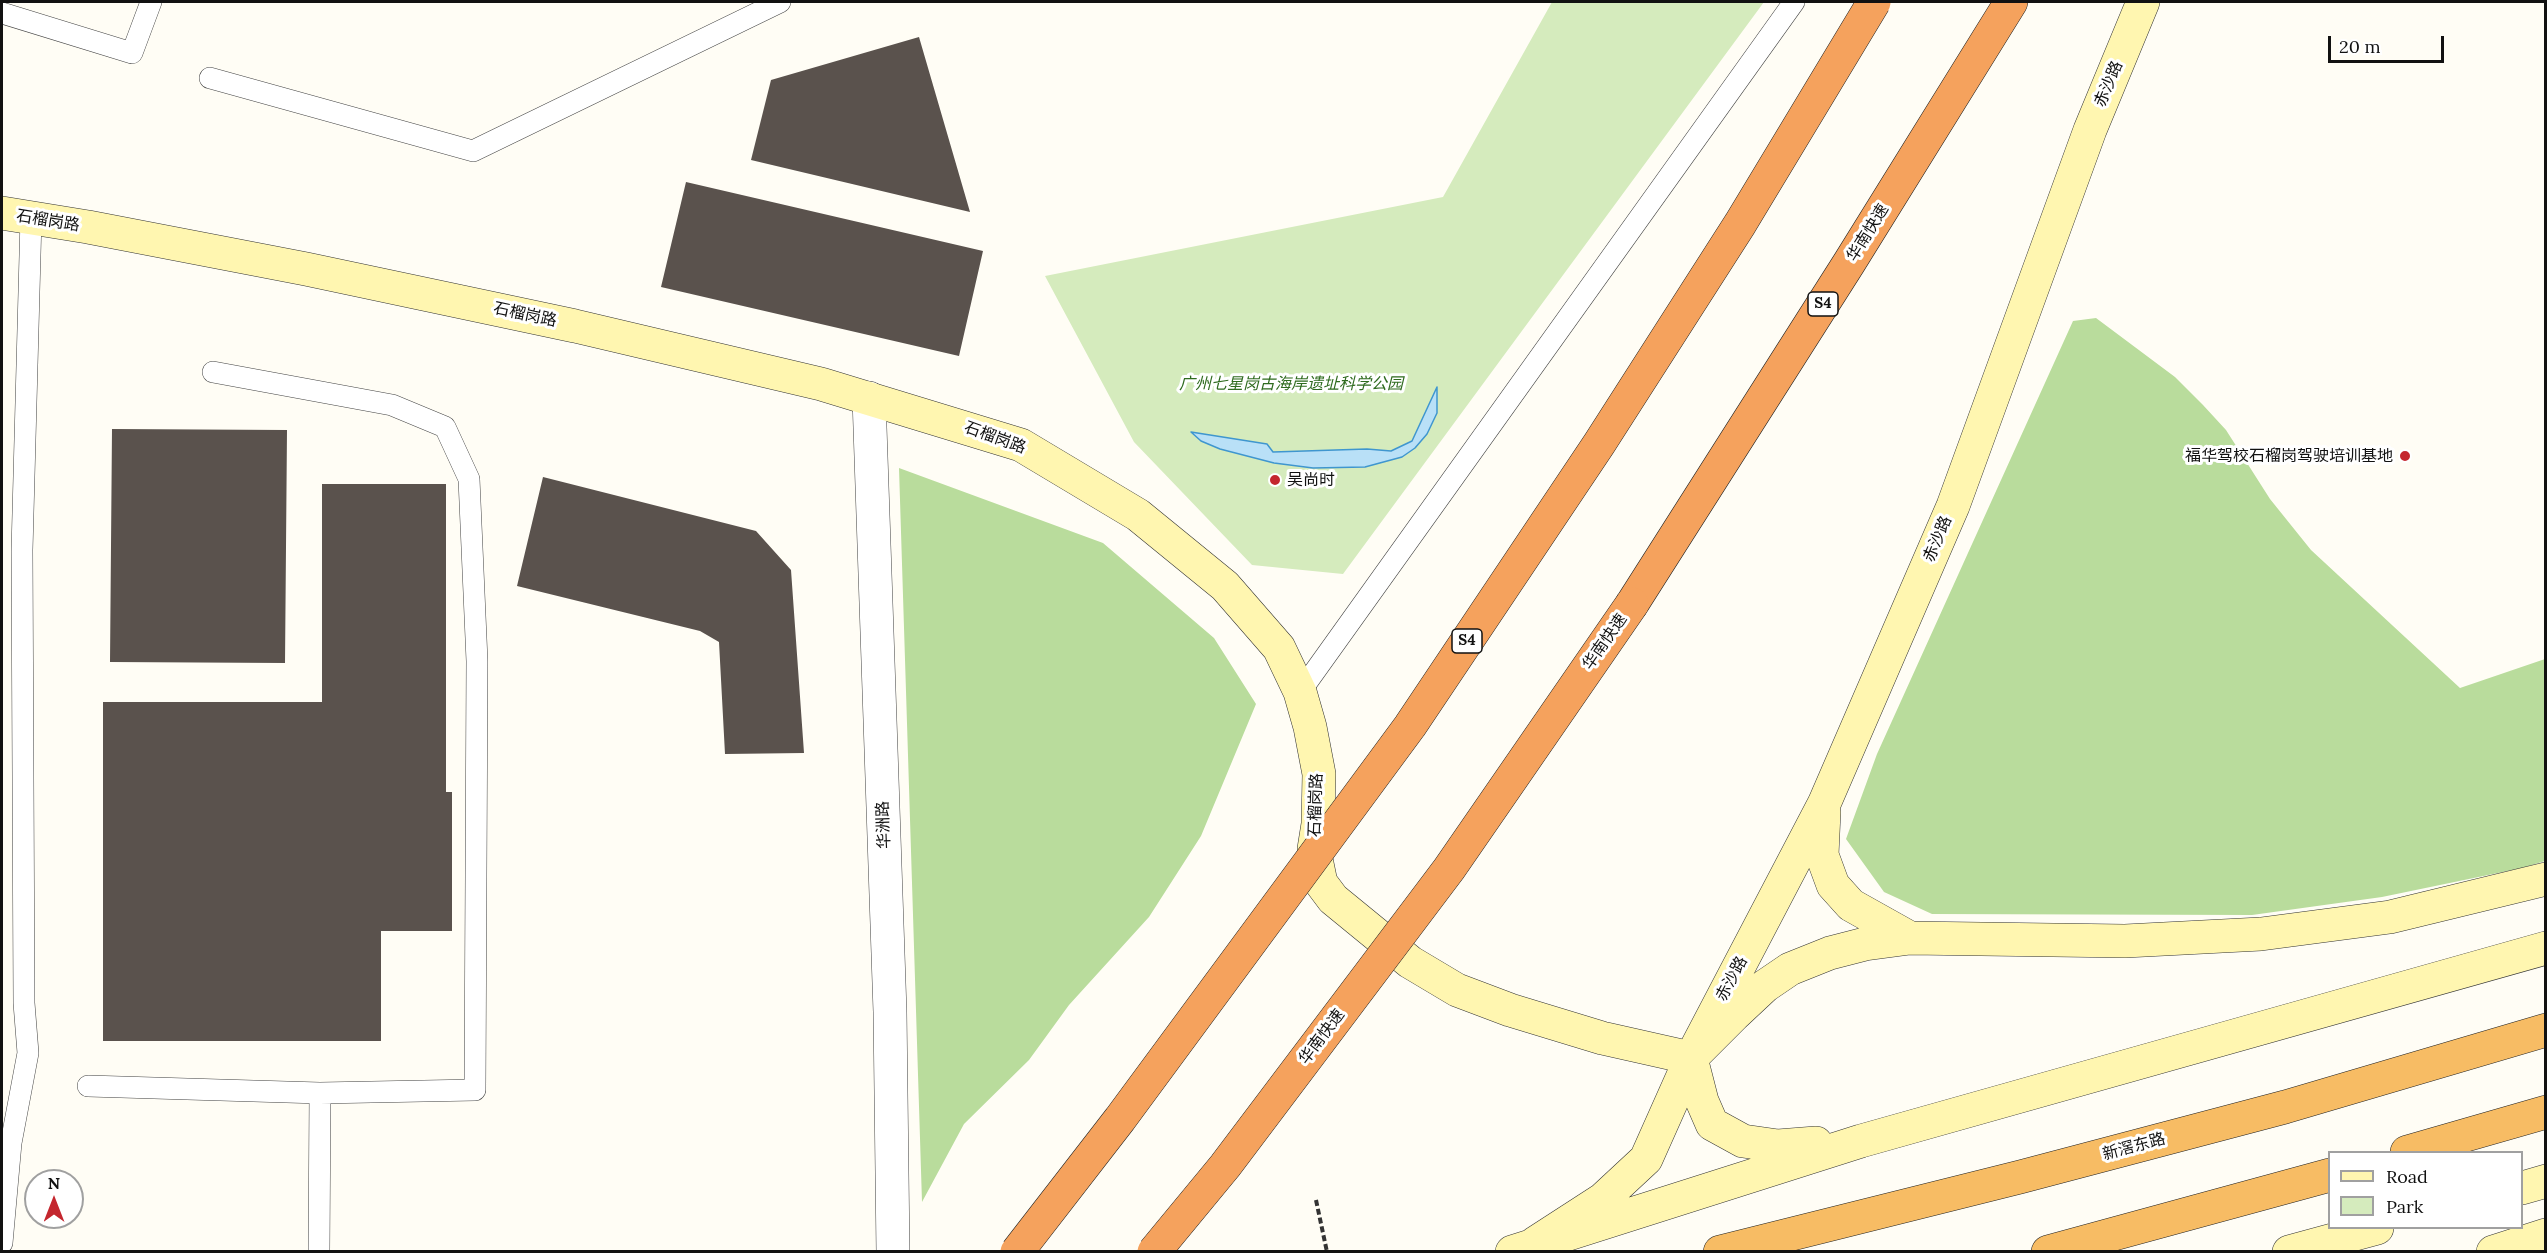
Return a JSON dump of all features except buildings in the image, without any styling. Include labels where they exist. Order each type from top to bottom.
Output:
[{"type":"highway","name":"S4","points":[[1017,1251],[1120,1119],[1410,726],[1599,444],[1740,224],[1874,2]]},
{"type":"highway","name":"华南快速","points":[[1154,1251],[1225,1166],[1449,869],[1632,604],[1843,273],[2011,2]]},
{"type":"highway","name":"新滘东路","points":[[1720,1251],[2009,1180],[2285,1107],[2546,1030]]},
{"type":"highway","points":[[2410,1151],[2546,1112]]},
{"type":"highway","points":[[2048,1251],[2319,1178]]},
{"type":"main road","name":"赤沙路","points":[[1523,1247],[1603,1199],[1646,1159],[1691,1058],[1824,804],[1953,506],[2090,130],[2144,2]]},
{"type":"main road","name":"石榴岗路","points":[[16,216],[294,267],[509,312],[810,381],[1021,445],[1138,515],[1225,586],[1279,648],[1300,692],[1310,727],[1319,774],[1318,824],[1314,849],[1321,883],[1333,899],[1410,962],[1457,990],[1510,1010],[1602,1038],[1691,1058]]},
{"type":"main road","points":[[1824,804],[1821,855],[1833,885],[1851,905],[1910,938]]},
{"type":"main road","points":[[1861,1141],[1778,1146],[1743,1141],[1712,1124],[1702,1101],[1691,1058],[1765,986],[1790,969],[1830,953],[1865,944],[1910,938],[2125,941],[2261,934],[2390,917],[2546,879]]},
{"type":"main road","points":[[1523,1247],[1861,1141],[2546,948]]},
{"type":"main road","points":[[2523,1188],[2546,1181]]},
{"type":"main road","points":[[2289,1251],[2370,1229]]},
{"type":"main road","points":[[2493,1251],[2546,1235]]},
{"type":"street","name":"华洲路","points":[[869,398],[890,1012],[893,1251]]},
{"type":"lane","points":[[2,13],[132,53],[151,2]]},
{"type":"lane","points":[[210,78],[473,151],[780,2]]},
{"type":"lane","points":[[1300,692],[1794,2]]},
{"type":"lane","points":[[2,1243],[11,1143],[28,1053],[24,1003],[22,550],[16,216]]},
{"type":"lane","points":[[88,1086],[320,1093],[475,1090],[477,661],[470,479],[445,427],[392,405],[213,372]]},
{"type":"lane","points":[[319,1251],[320,1093]]},
{"type":"path","points":[[1316,1200],[1327,1251]]},
{"type":"green space","name":"广州七星岗古海岸遗址科学公园","points":[[1552,2],[1764,2],[1343,574],[1252,565],[1134,442],[1045,276],[1443,197]]},
{"type":"green space","points":[[2096,318],[2175,377],[2203,405],[2226,430],[2270,499],[2311,550],[2460,688],[2545,659],[2545,861],[2522,868],[2382,897],[2252,915],[1932,914],[1884,892],[1846,839],[1877,754],[2073,321]]},
{"type":"green space","points":[[899,468],[1103,543],[1214,638],[1256,704],[1201,836],[1149,917],[1069,1005],[1029,1060],[964,1124],[922,1202]]},
{"type":"water","points":[[1437,387],[1437,413],[1427,434],[1415,448],[1402,457],[1365,467],[1313,468],[1274,463],[1220,449],[1201,441],[1191,432],[1267,444],[1273,452],[1367,449],[1391,451],[1412,441]]},
{"type":"place","name":"福华驾校石榴岗驾驶培训基地","points":[[2405,456]]},
{"type":"place","name":"吴尚时","points":[[1275,480]]}]
